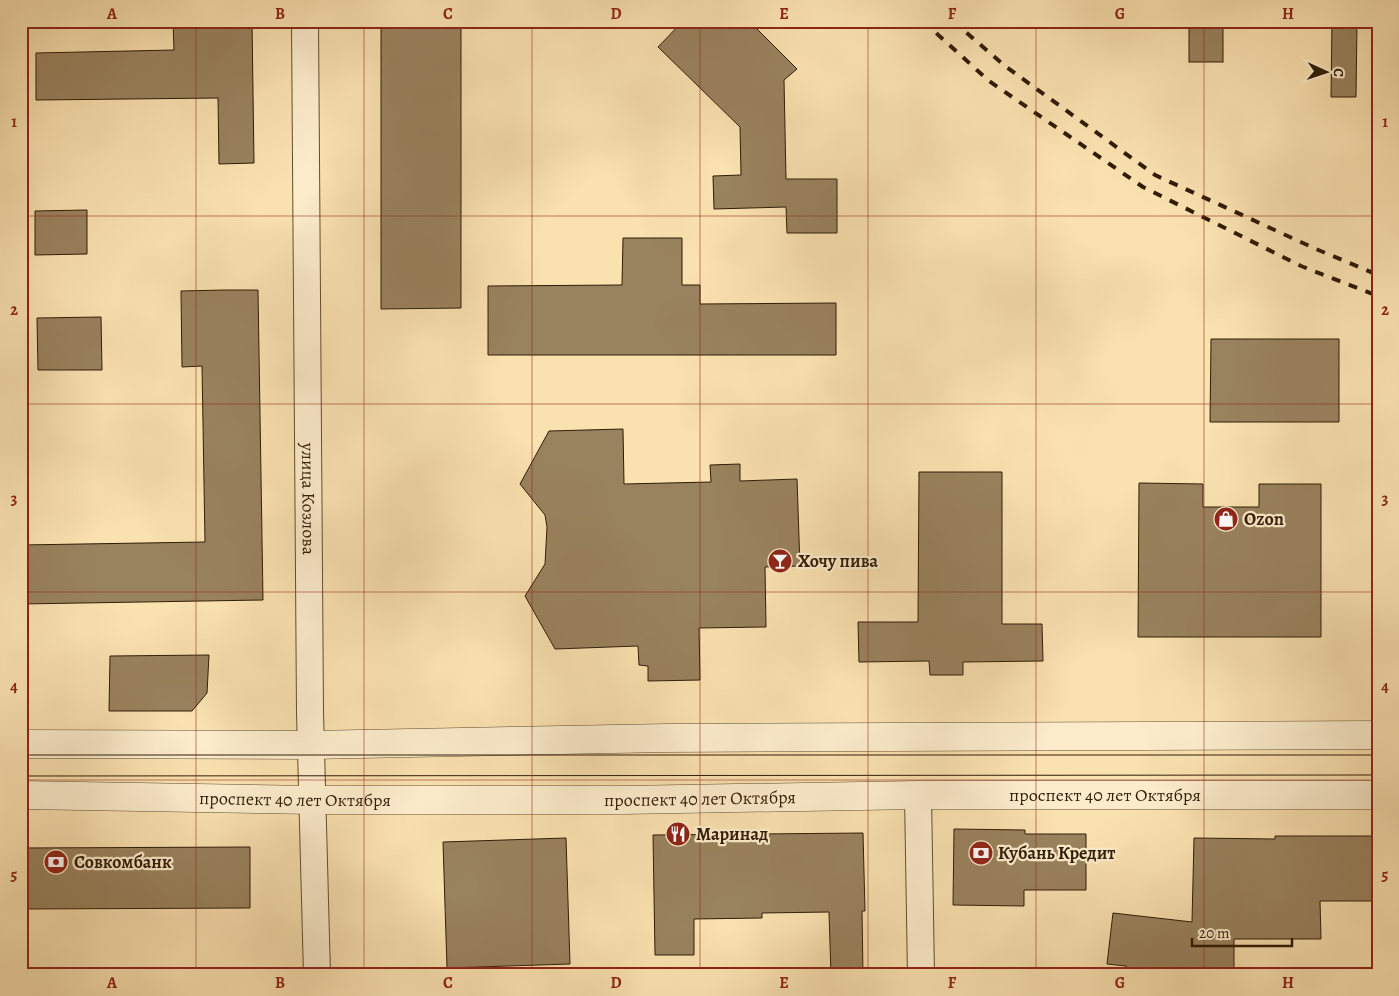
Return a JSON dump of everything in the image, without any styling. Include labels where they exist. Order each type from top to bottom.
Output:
[{"type":"street","name":"улица Козлова","points":[[305,21],[310,745],[317,975]]},
{"type":"street","points":[[21,744],[310,745],[676,738],[1378,734]]},
{"type":"street","name":"проспект 40 лет Октября","points":[[21,795],[313,800],[624,800],[918,795],[1378,795]]},
{"type":"street","points":[[918,795],[921,975]]},
{"type":"building","points":[[173,21],[252,21],[254,163],[219,164],[218,98],[36,100],[36,53],[174,50]]},
{"type":"building","points":[[381,21],[461,21],[461,308],[381,309]]},
{"type":"building","points":[[683,21],[749,21],[797,69],[784,80],[786,179],[837,179],[837,233],[787,233],[786,207],[714,209],[713,176],[741,175],[740,127],[658,47]]},
{"type":"building","points":[[1189,21],[1223,21],[1223,62],[1189,62]]},
{"type":"building","points":[[1332,21],[1357,21],[1356,97],[1331,97]]},
{"type":"building","points":[[87,210],[87,254],[35,255],[35,211]]},
{"type":"building","points":[[623,238],[682,238],[682,285],[700,285],[700,304],[836,303],[836,355],[488,355],[488,286],[622,285]]},
{"type":"building","points":[[258,290],[263,600],[21,604],[21,545],[205,542],[202,366],[182,367],[181,291]]},
{"type":"building","points":[[101,317],[102,370],[38,370],[37,318]]},
{"type":"building","points":[[1211,339],[1339,339],[1339,422],[1210,422]]},
{"type":"building","points":[[623,429],[624,484],[711,482],[710,465],[740,464],[740,481],[797,479],[800,566],[765,567],[766,627],[699,628],[700,680],[648,681],[648,666],[639,665],[638,646],[555,649],[525,596],[545,564],[547,527],[545,515],[520,484],[549,431]]},
{"type":"building","points":[[919,472],[1002,472],[1002,624],[1042,624],[1043,661],[963,662],[963,675],[930,675],[929,661],[859,662],[858,622],[918,622]]},
{"type":"building","points":[[1139,483],[1203,484],[1203,507],[1259,507],[1259,484],[1321,484],[1321,637],[1138,637]]},
{"type":"building","points":[[209,655],[207,693],[192,711],[109,711],[110,656]]},
{"type":"building","points":[[954,829],[1025,830],[1025,834],[1086,834],[1086,890],[1024,890],[1024,906],[953,905]]},
{"type":"building","points":[[863,833],[865,911],[862,911],[863,975],[831,975],[829,912],[762,913],[762,918],[694,919],[694,955],[655,955],[653,835]]},
{"type":"building","points":[[1275,836],[1378,836],[1378,901],[1320,901],[1321,939],[1234,939],[1234,975],[1125,975],[1126,966],[1107,964],[1113,913],[1192,922],[1194,838],[1275,839]]},
{"type":"building","points":[[566,838],[570,964],[447,968],[443,842]]},
{"type":"building","points":[[250,847],[250,908],[21,909],[21,848]]},
{"type":"tram line","points":[[21,755],[1378,755]]},
{"type":"tram line","points":[[21,776],[1378,775]]},
{"type":"railway","points":[[923,21],[989,81],[1143,187],[1301,266],[1378,296]]},
{"type":"railway","points":[[953,21],[1005,66],[1155,175],[1316,249],[1378,275]]},
{"type":"place","name":"Ozon","points":[[1226,519]]},
{"type":"place","name":"Хочу пива","points":[[780,561]]},
{"type":"place","name":"Маринад","points":[[678,834]]},
{"type":"place","name":"Кубань Кредит","points":[[981,853]]},
{"type":"place","name":"Совкомбанк","points":[[56,862]]}]
